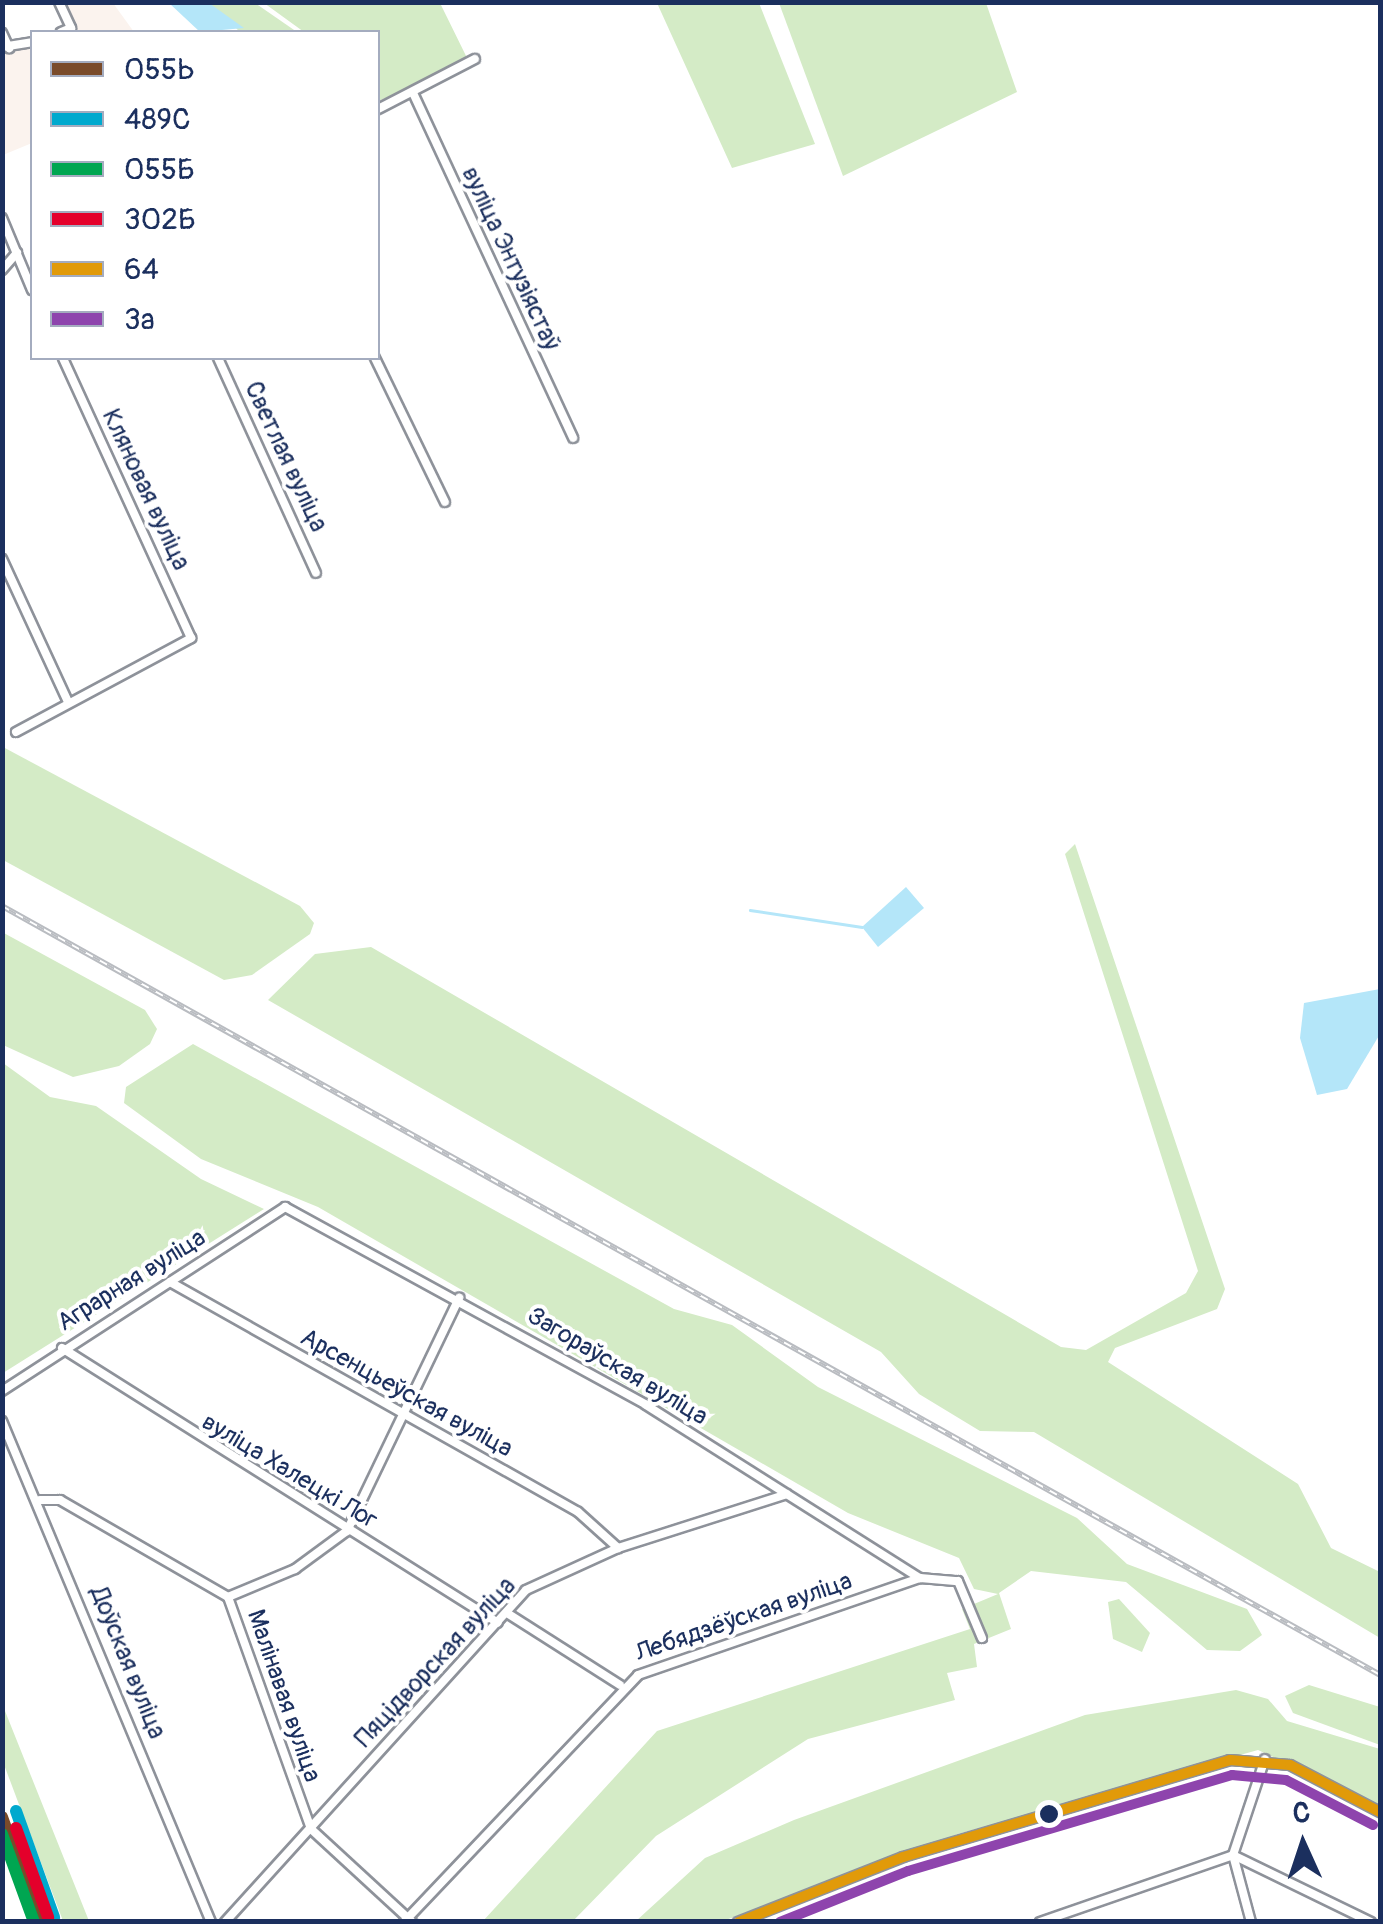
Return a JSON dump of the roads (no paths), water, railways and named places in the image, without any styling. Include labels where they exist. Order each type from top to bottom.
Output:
[{"type":"street","points":[[59,2],[70,28],[66,30]]},
{"type":"street","points":[[2,33],[6,47]]},
{"type":"street","points":[[380,107],[414,95],[475,59]]},
{"type":"street","name":"вуліца Энтузіястаў","points":[[414,95],[574,438]]},
{"type":"street","points":[[2,218],[30,285]]},
{"type":"street","points":[[2,270],[17,254]]},
{"type":"street","points":[[22,265],[30,261]]},
{"type":"street","name":"Кляновая вуліца","points":[[64,360],[191,638],[68,702]]},
{"type":"street","name":"Светлая вуліца","points":[[219,360],[316,572]]},
{"type":"street","points":[[376,360],[444,502]]},
{"type":"street","points":[[2,560],[7,581],[68,702],[16,732]]},
{"type":"street","name":"Аграрная вуліца","points":[[2,1391],[62,1348],[285,1207]]},
{"type":"street","name":"Загораўская вуліца","points":[[285,1207],[460,1298],[920,1578]]},
{"type":"street","name":"Арсенцьеўская вуліца","points":[[170,1282],[397,1415],[578,1512],[618,1548]]},
{"type":"street","points":[[228,1597],[296,1569],[347,1531],[397,1415],[460,1298]]},
{"type":"street","name":"вуліца Халецкі Лог","points":[[62,1348],[498,1623]]},
{"type":"street","name":"Доўская вуліца","points":[[2,1421],[40,1500],[211,1922]]},
{"type":"street","name":"Пяцідворская вуліца","points":[[225,1922],[526,1590],[618,1548],[787,1494]]},
{"type":"street","name":"Малінавая вуліца","points":[[40,1500],[60,1500],[228,1597],[311,1829],[408,1920]]},
{"type":"street","points":[[920,1578],[958,1581],[982,1638]]},
{"type":"street","name":"Лебядзёўская вуліца","points":[[408,1920],[620,1685],[920,1578]]},
{"type":"street","points":[[507,1613],[620,1685]]},
{"type":"street","points":[[738,1922],[942,1845],[1190,1771],[1265,1759],[1380,1812]]},
{"type":"street","points":[[1251,1922],[1233,1855],[1265,1759]]},
{"type":"street","points":[[1040,1922],[1233,1855],[1372,1922]]},
{"type":"water","points":[[169,3],[209,3],[244,28],[222,30],[198,30]]},
{"type":"water","points":[[906,887],[924,908],[878,947],[862,927]]},
{"type":"water","points":[[1380,989],[1380,1034],[1347,1089],[1317,1095],[1300,1038],[1304,1003]]},
{"type":"waterway","points":[[750,910],[862,927]]},
{"type":"railway","points":[[2,906],[1380,1675]]}]
